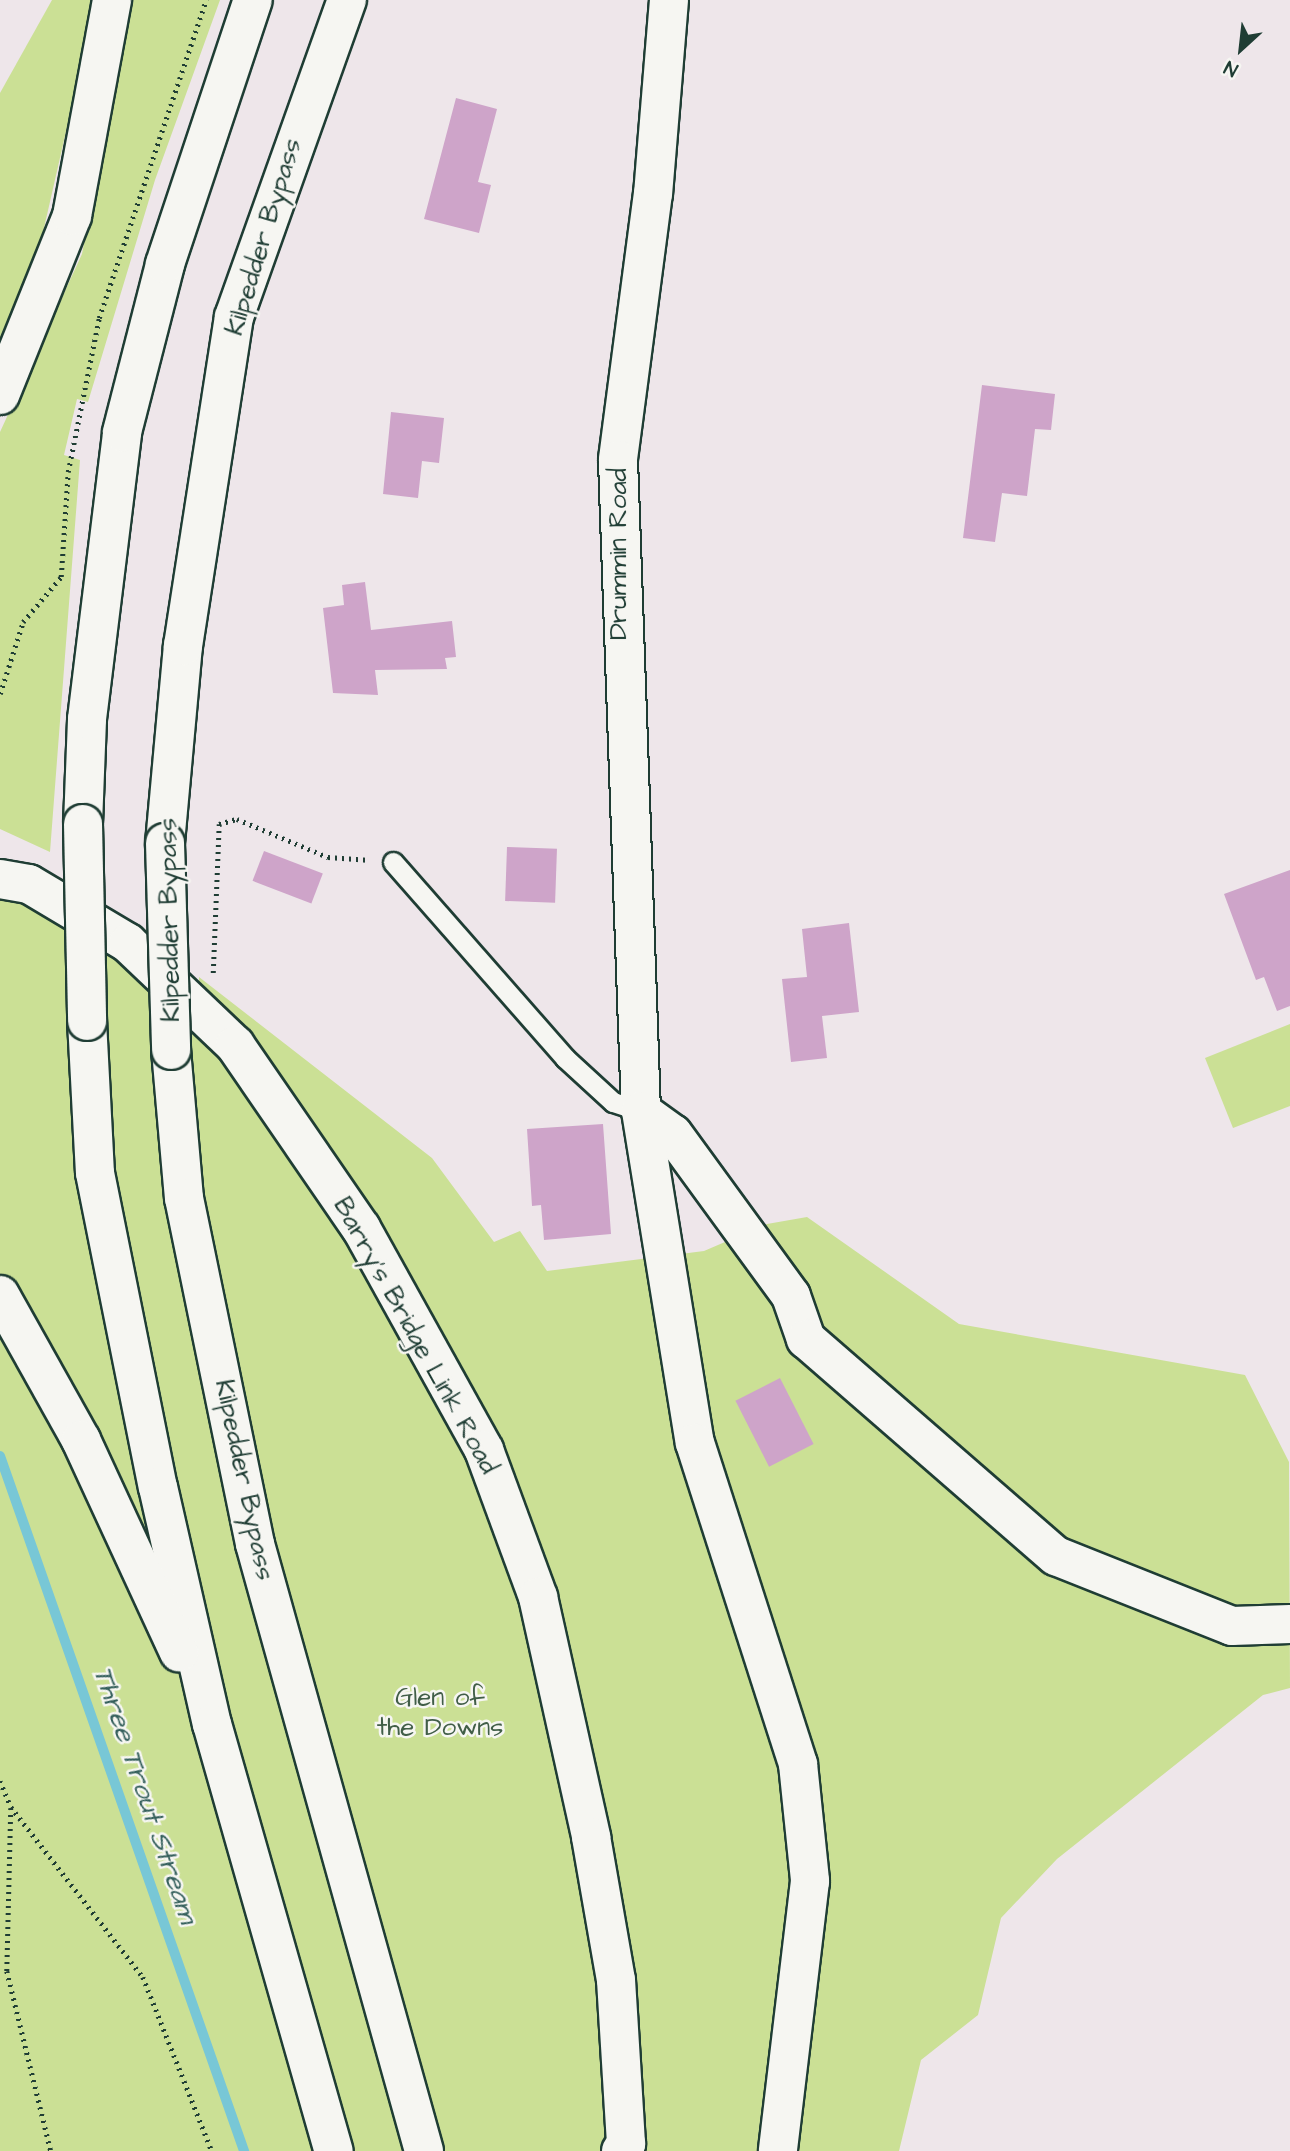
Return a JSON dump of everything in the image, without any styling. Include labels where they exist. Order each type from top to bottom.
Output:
[{"type":"main road","points":[[0,395],[72,216],[113,0]]},
{"type":"main road","points":[[253,0],[165,264],[122,432],[87,719],[83,824],[88,1021],[95,1173],[212,1724],[334,2151]]},
{"type":"main road","name":"Kilpedder Bypass","points":[[338,1845],[252,1531],[184,1198],[171,1050],[165,843],[183,646],[234,317],[347,0]]},
{"type":"main road","name":"Drummin Road","points":[[669,0],[653,193],[618,460],[619,649],[641,1111],[695,1443],[798,1764],[810,1881],[778,2151]]},
{"type":"main road","name":"Barry's Bridge Link Road","points":[[0,879],[29,884],[128,943],[235,1045],[361,1227],[484,1450],[538,1597],[592,1837],[616,1980],[625,2149]]},
{"type":"main road","points":[[641,1111],[673,1133],[791,1296],[806,1339],[1056,1556],[1232,1626],[1290,1625]]},
{"type":"main road","points":[[0,1295],[81,1440],[212,1724]]},
{"type":"main road","points":[[338,1845],[424,2151]]},
{"type":"main road","points":[[338,1845],[386,1930],[443,2151]]},
{"type":"lane","points":[[393,862],[565,1058],[613,1102],[641,1111]]},
{"type":"path","points":[[0,694],[23,622],[61,577],[68,472],[99,318],[206,0]]},
{"type":"path","points":[[212,979],[219,824],[237,819],[328,857],[393,862]]},
{"type":"path","points":[[0,1781],[11,1807],[143,1977],[212,2151]]},
{"type":"path","points":[[11,1807],[8,1971],[51,2151]]},
{"type":"green space","points":[[52,0],[96,0],[31,285],[0,349],[0,93]]},
{"type":"green space","points":[[128,0],[220,0],[155,180],[88,402],[77,399],[64,455],[80,460],[50,852],[0,829],[0,432],[82,254]]},
{"type":"green space","name":"Glen of the Downs","points":[[0,893],[25,894],[199,999],[199,977],[432,1158],[494,1242],[520,1231],[547,1271],[704,1251],[767,1224],[807,1217],[959,1324],[1245,1375],[1289,1462],[1290,1688],[1263,1695],[1057,1859],[1001,1918],[978,2015],[921,2060],[899,2151],[0,2151]]},
{"type":"green space","points":[[1290,1024],[1290,1106],[1233,1128],[1205,1058]]},
{"type":"building","points":[[456,98],[497,109],[478,182],[491,185],[479,233],[424,219]]},
{"type":"building","points":[[982,385],[1055,394],[1051,430],[1035,429],[1027,496],[1002,493],[995,542],[963,538]]},
{"type":"building","points":[[391,412],[444,418],[439,463],[422,461],[418,498],[383,494]]},
{"type":"building","points":[[365,582],[371,630],[452,621],[456,657],[445,658],[447,669],[375,670],[378,695],[333,693],[323,608],[344,605],[342,585]]},
{"type":"building","points":[[507,847],[557,849],[555,903],[505,901]]},
{"type":"building","points":[[264,851],[323,874],[311,903],[253,881]]},
{"type":"building","points":[[1290,870],[1290,1006],[1277,1011],[1264,977],[1256,980],[1224,894]]},
{"type":"building","points":[[849,923],[859,1012],[822,1016],[827,1058],[791,1062],[782,979],[807,977],[802,929]]},
{"type":"building","points":[[603,1124],[611,1234],[544,1240],[541,1205],[532,1206],[527,1129]]},
{"type":"building","points":[[780,1378],[814,1444],[769,1467],[735,1401]]},
{"type":"waterway","name":"Three Trout Stream","points":[[0,1456],[244,2151]]}]
